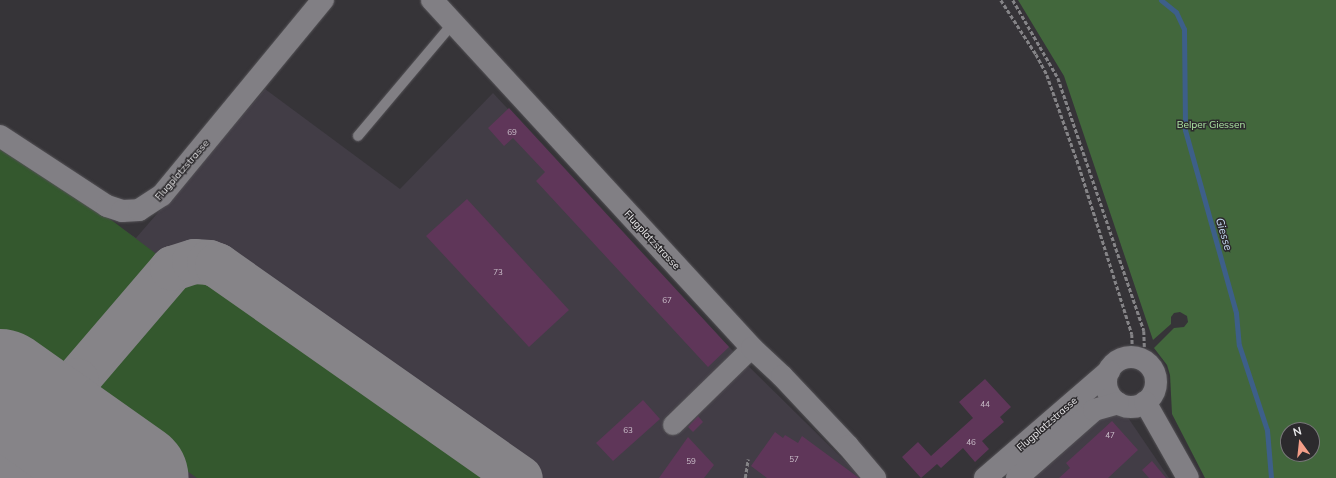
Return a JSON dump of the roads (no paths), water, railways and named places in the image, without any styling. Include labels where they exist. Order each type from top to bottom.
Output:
[{"type":"street","name":"Flugplatzstrasse","points":[[0,136],[107,206],[122,212],[139,210],[162,195],[323,0]]},
{"type":"street","name":"Flugplatzstrasse","points":[[432,0],[752,348],[782,376],[875,478]]},
{"type":"street","points":[[673,425],[752,348]]},
{"type":"street","points":[[1139,359],[1151,366],[1156,380],[1153,395],[1145,402],[1133,406],[1118,403],[1107,388],[1109,371],[1119,360],[1139,359]]},
{"type":"street","name":"Flugplatzstrasse","points":[[985,478],[1109,371]]},
{"type":"street","points":[[1145,402],[1188,478]]},
{"type":"street","name":"Flugplatzstrasse","points":[[1017,478],[1094,410],[1118,403]]},
{"type":"lane","points":[[358,136],[453,23]]},
{"type":"waterway","name":"Giesse","points":[[1161,0],[1176,12],[1184,29],[1185,130],[1236,313],[1239,345],[1267,430],[1271,478]]},
{"type":"park label","name":"Belper Giessen","points":[[1211,125]]}]
